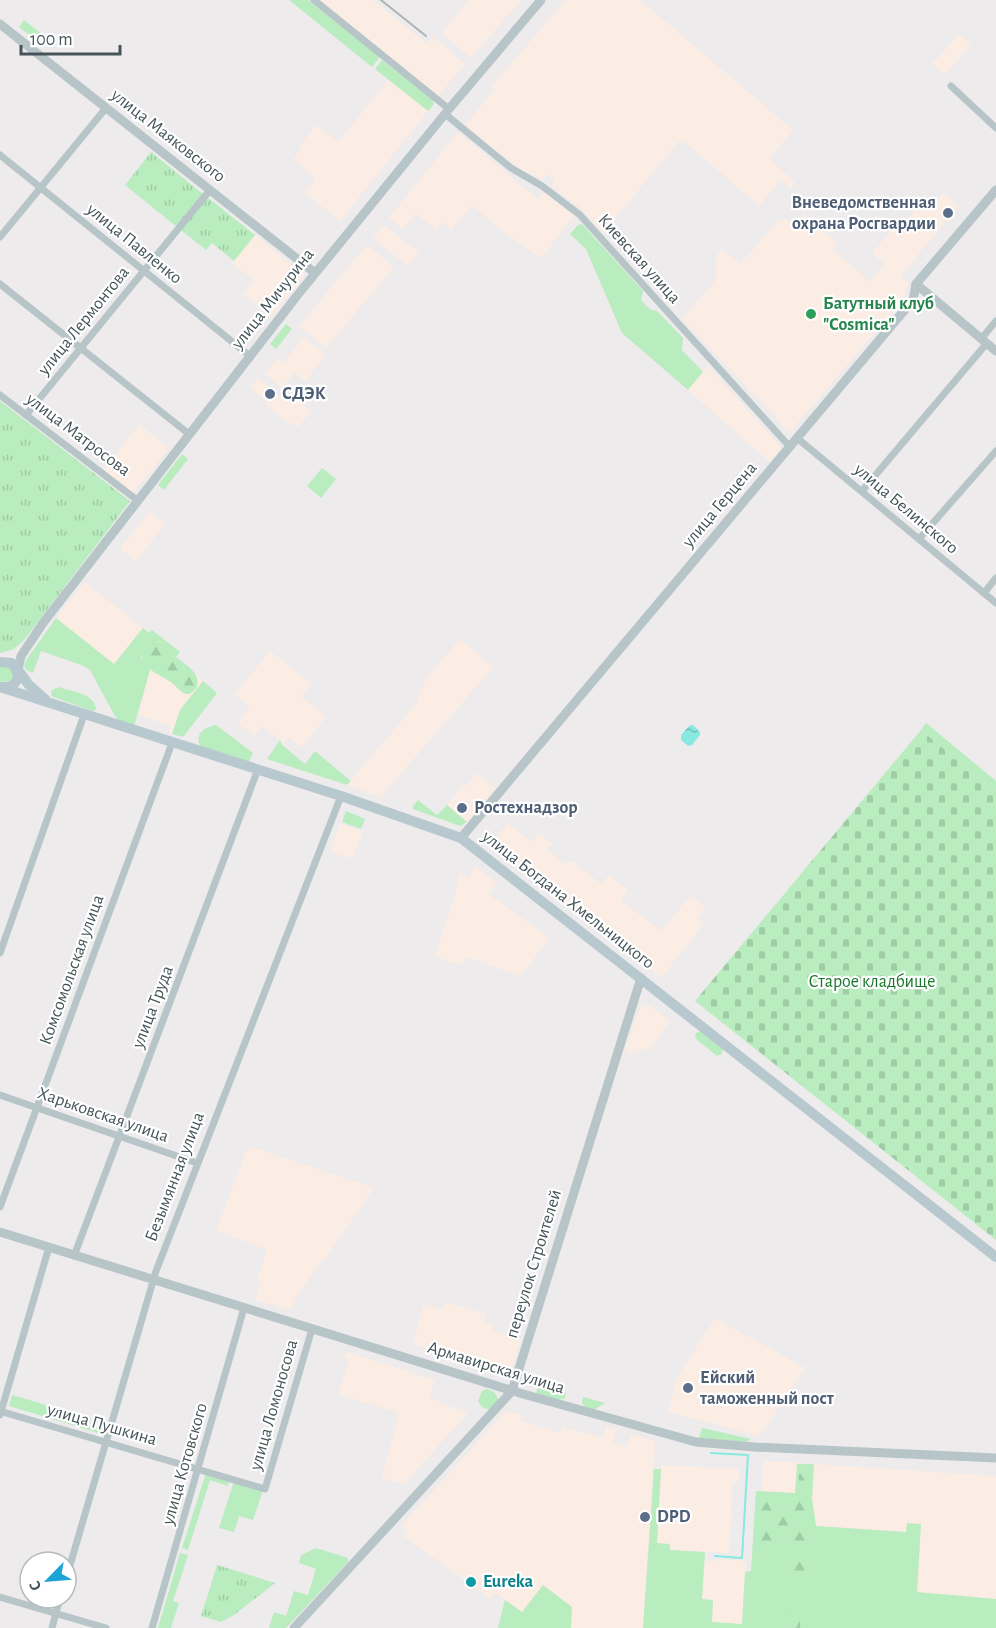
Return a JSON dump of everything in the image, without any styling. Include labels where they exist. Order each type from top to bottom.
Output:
[{"type":"main road","name":"улица Богдана Хмельницкого","points":[[3,661],[14,664],[29,685],[49,703]]},
{"type":"main road","points":[[0,687],[8,687],[15,683],[18,670]]},
{"type":"main road","name":"улица Богдана Хмельницкого","points":[[0,687],[341,796],[461,838],[996,1257]]},
{"type":"street","name":"Киевская улица","points":[[314,0],[447,111],[511,168],[542,186],[580,215],[790,447]]},
{"type":"street","name":"улица Мичурина","points":[[18,670],[21,656],[40,626],[137,500],[315,273],[541,0]]},
{"type":"street","name":"улица Маяковского","points":[[1,26],[315,273]]},
{"type":"street","points":[[951,86],[996,128]]},
{"type":"street","points":[[0,237],[106,108]]},
{"type":"street","name":"улица Павленко","points":[[0,155],[250,356]]},
{"type":"street","name":"улица Лермонтова","points":[[26,415],[210,190]]},
{"type":"street","name":"улица Герцена","points":[[461,838],[913,300],[916,284],[996,190]]},
{"type":"street","points":[[0,284],[189,434]]},
{"type":"street","points":[[916,284],[996,351]]},
{"type":"street","points":[[913,300],[931,297]]},
{"type":"street","points":[[862,491],[984,341],[996,321]]},
{"type":"street","name":"улица Матросова","points":[[0,394],[137,500]]},
{"type":"street","name":"улица Белинского","points":[[797,438],[996,603]]},
{"type":"street","points":[[919,539],[996,451]]},
{"type":"street","points":[[984,593],[996,578]]},
{"type":"street","name":"улица Мичурина","points":[[3,661],[40,626]]},
{"type":"street","points":[[0,954],[84,715]]},
{"type":"street","name":"Комсомольская улица","points":[[0,1207],[172,743]]},
{"type":"street","name":"улица Труда","points":[[74,1256],[258,769]]},
{"type":"street","name":"Безымянная улица","points":[[74,1550],[153,1280],[196,1163],[341,796]]},
{"type":"street","name":"переулок Строителей","points":[[294,1628],[512,1391],[641,978]]},
{"type":"street","name":"Харьковская улица","points":[[0,1095],[196,1163]]},
{"type":"street","name":"Армавирская улица","points":[[0,1232],[512,1391],[669,1436],[706,1444],[996,1458]]},
{"type":"street","points":[[0,1412],[49,1247]]},
{"type":"street","name":"улица Котовского","points":[[152,1628],[244,1308]]},
{"type":"street","name":"улица Ломоносова","points":[[265,1489],[312,1329]]},
{"type":"street","name":"улица Пушкина","points":[[0,1412],[265,1489]]},
{"type":"street","points":[[0,1598],[106,1628]]},
{"type":"street","points":[[52,1628],[57,1610]]},
{"type":"shaded area","points":[[320,0],[373,0],[427,44],[433,37],[465,64],[438,96]]},
{"type":"shaded area","points":[[469,0],[521,0],[471,58],[442,33]]},
{"type":"shaded area","points":[[566,0],[640,0],[793,130],[769,159],[795,182],[790,188],[781,180],[759,206],[685,142],[683,144],[679,141],[603,233],[580,208],[552,186],[555,180],[547,174],[542,180],[505,158],[465,125],[495,89],[492,86]]},
{"type":"shaded area","points":[[959,34],[971,45],[945,75],[932,64]]},
{"type":"shaded area","points":[[389,79],[428,111],[340,221],[305,193],[316,178],[293,159],[316,125],[338,142]]},
{"type":"shaded area","points":[[458,132],[536,198],[546,193],[574,216],[541,258],[506,234],[472,205],[451,230],[442,222],[436,230],[416,213],[403,229],[389,218]]},
{"type":"shaded area","points":[[943,193],[959,206],[949,221],[947,220],[900,276],[910,285],[906,289],[903,300],[789,433],[682,319],[715,281],[717,255],[722,249],[740,264],[780,219],[782,221],[785,218],[794,225],[804,214],[837,243],[832,249],[870,282],[885,264],[872,253],[900,221],[904,224],[925,199],[933,205]]},
{"type":"shaded area","points":[[384,225],[419,252],[408,266],[373,238]]},
{"type":"shaded area","points":[[255,235],[305,275],[271,317],[243,294],[254,280],[232,263]]},
{"type":"shaded area","points":[[367,245],[394,267],[326,348],[299,326]]},
{"type":"shaded area","points":[[304,337],[326,355],[305,381],[295,372],[282,388],[265,374],[277,359],[283,363]]},
{"type":"shaded area","points":[[708,366],[780,446],[781,449],[770,462],[688,390]]},
{"type":"shaded area","points":[[258,378],[291,404],[296,399],[311,412],[298,427],[293,423],[291,425],[265,404],[267,401],[250,387]]},
{"type":"shaded area","points":[[139,424],[169,448],[133,493],[103,470]]},
{"type":"shaded area","points":[[149,512],[165,524],[136,561],[120,549]]},
{"type":"shaded area","points":[[85,582],[143,628],[114,665],[56,618]]},
{"type":"shaded area","points":[[460,639],[493,667],[381,797],[347,785],[415,705],[427,677]]},
{"type":"shaded area","points":[[270,651],[311,684],[301,697],[326,717],[301,747],[288,737],[282,745],[280,740],[262,726],[254,736],[238,723],[250,707],[235,694]]},
{"type":"shaded area","points":[[150,670],[169,681],[183,693],[189,694],[197,687],[196,675],[203,681],[180,710],[172,734],[169,733],[171,726],[138,715]]},
{"type":"shaded area","points":[[477,773],[496,789],[467,822],[447,805],[464,784],[466,786]]},
{"type":"shaded area","points":[[340,823],[363,832],[352,859],[330,851]]},
{"type":"shaded area","points":[[508,823],[531,842],[539,833],[553,844],[546,849],[564,864],[572,861],[601,884],[609,875],[628,890],[620,900],[661,931],[691,895],[706,908],[697,919],[703,925],[661,978],[638,960],[643,953],[600,922],[598,916],[593,916],[579,906],[577,909],[566,900],[567,898],[556,890],[554,891],[493,841]]},
{"type":"shaded area","points":[[475,865],[497,883],[488,894],[550,938],[520,976],[467,957],[462,964],[435,956],[455,895],[459,873],[469,877]]},
{"type":"shaded area","points":[[649,1005],[670,1021],[648,1051],[644,1048],[634,1054],[625,1051],[638,1012],[642,1006]]},
{"type":"shaded area","points":[[248,1146],[374,1188],[299,1293],[290,1310],[255,1300],[261,1282],[257,1280],[267,1249],[216,1231]]},
{"type":"shaded area","points":[[445,1302],[486,1314],[484,1322],[494,1326],[492,1331],[521,1339],[511,1373],[413,1344],[424,1304],[442,1310]]},
{"type":"shaded area","name":"Ейский таможенный пост","points":[[715,1318],[805,1368],[760,1436],[668,1412],[677,1378]]},
{"type":"shaded area","points":[[346,1352],[435,1380],[430,1398],[468,1413],[404,1484],[382,1478],[399,1413],[338,1394],[349,1360],[344,1358]]},
{"type":"shaded area","points":[[506,1411],[522,1416],[521,1421],[560,1433],[563,1427],[603,1438],[606,1426],[617,1429],[613,1443],[626,1447],[631,1434],[655,1441],[643,1628],[571,1628],[572,1607],[522,1612],[495,1593],[491,1599],[403,1536],[408,1530],[401,1526]]},
{"type":"shaded area","points":[[763,1461],[797,1462],[795,1493],[762,1492]]},
{"type":"shaded area","points":[[814,1464],[996,1476],[996,1599],[917,1593],[921,1524],[906,1532],[816,1526],[812,1498]]},
{"type":"shaded area","points":[[661,1465],[739,1469],[739,1482],[732,1482],[731,1512],[733,1512],[729,1553],[669,1550],[657,1543]]},
{"type":"shaded area","points":[[716,1559],[746,1561],[742,1625],[712,1623],[702,1599],[705,1560],[716,1561]]},
{"type":"green space","points":[[289,0],[308,0],[380,57],[372,67]]},
{"type":"green space","points":[[24,20],[43,35],[38,42],[19,27]]},
{"type":"green space","points":[[382,60],[433,100],[434,104],[428,111],[375,69]]},
{"type":"green space","points":[[151,152],[203,194],[177,227],[125,185]]},
{"type":"green space","points":[[207,197],[255,235],[234,261],[212,243],[206,250],[181,230]]},
{"type":"green space","points":[[582,224],[643,291],[641,300],[651,310],[657,311],[683,338],[682,350],[703,372],[688,390],[622,333],[586,249],[570,234]]},
{"type":"green space","points":[[286,324],[292,329],[276,349],[270,344]]},
{"type":"green space","points":[[0,401],[130,501],[24,640],[14,649],[0,653]]},
{"type":"green space","points":[[182,454],[188,459],[164,490],[158,485]]},
{"type":"green space","points":[[322,468],[336,479],[321,498],[307,486]]},
{"type":"green space","points":[[56,618],[114,664],[143,628],[149,633],[152,630],[180,652],[176,657],[196,675],[198,684],[174,658],[170,648],[159,641],[146,643],[141,658],[150,670],[134,726],[119,721],[90,670],[84,666],[41,651],[33,673],[26,670],[24,665],[27,659]]},
{"type":"green space","points":[[152,640],[170,648],[174,658],[197,682],[197,687],[193,692],[188,694],[180,691],[171,682],[147,667],[142,657],[143,650],[147,641]]},
{"type":"green space","points":[[0,666],[10,667],[14,676],[10,681],[0,682]]},
{"type":"green space","points":[[203,681],[217,693],[183,737],[172,734],[180,710]]},
{"type":"green space","points":[[59,687],[92,700],[96,710],[92,711],[51,696],[52,690]]},
{"type":"green space","points":[[926,723],[996,781],[996,792],[921,730]]},
{"type":"green space","points":[[216,725],[253,753],[248,764],[201,748],[199,735],[207,728]]},
{"type":"green space","name":"Старое кладбище","points":[[921,730],[996,792],[996,1240],[695,1001]]},
{"type":"green space","points":[[280,740],[282,745],[305,764],[315,751],[351,781],[347,785],[267,759]]},
{"type":"green space","points":[[418,800],[437,815],[447,805],[467,822],[460,826],[413,809]]},
{"type":"green space","points":[[346,811],[365,819],[361,829],[342,822]]},
{"type":"green space","points":[[701,1031],[723,1049],[722,1054],[717,1056],[695,1038],[696,1033]]},
{"type":"green space","points":[[538,1385],[566,1393],[565,1398],[558,1400],[536,1394]]},
{"type":"green space","points":[[487,1389],[494,1392],[499,1400],[489,1410],[482,1407],[478,1401],[482,1391]]},
{"type":"green space","points":[[12,1395],[91,1418],[89,1425],[104,1429],[102,1434],[9,1406]]},
{"type":"green space","points":[[583,1397],[605,1403],[594,1410],[586,1408],[582,1403]]},
{"type":"green space","points":[[702,1428],[751,1439],[746,1442],[699,1438]]},
{"type":"green space","points":[[797,1464],[814,1464],[812,1498],[816,1526],[906,1532],[907,1523],[921,1524],[917,1592],[996,1599],[996,1628],[643,1628],[654,1469],[661,1469],[657,1543],[670,1544],[670,1550],[705,1552],[702,1599],[713,1600],[712,1622],[742,1624],[745,1572],[751,1571],[756,1491],[795,1493]]},
{"type":"green space","points":[[206,1473],[230,1480],[228,1486],[210,1480],[188,1550],[182,1548]]},
{"type":"green space","points":[[803,1473],[811,1528],[804,1569],[806,1581],[804,1588],[798,1592],[793,1588],[786,1544],[782,1543],[772,1556],[766,1555],[760,1548],[761,1520],[757,1506],[760,1499],[770,1504],[795,1497],[798,1493],[799,1474]]},
{"type":"green space","points":[[234,1481],[263,1490],[253,1520],[239,1516],[234,1532],[219,1528]]},
{"type":"green space","points":[[316,1548],[348,1558],[348,1562],[286,1628],[269,1628],[274,1612],[286,1616],[294,1591],[308,1595],[316,1569],[299,1563],[301,1555]]},
{"type":"green space","points":[[180,1553],[188,1555],[173,1601],[179,1603],[171,1628],[158,1628]]},
{"type":"green space","points":[[217,1565],[275,1583],[234,1615],[221,1622],[201,1616]]},
{"type":"green space","points":[[543,1585],[572,1607],[571,1628],[498,1628],[505,1600],[522,1612]]},
{"type":"green space","points":[[797,1602],[802,1604],[800,1628],[786,1628],[788,1612]]},
{"type":"water","points":[[693,725],[700,735],[692,745],[688,746],[681,740],[681,735]]},
{"type":"waterway","points":[[711,1453],[748,1455],[742,1558],[715,1556]]},
{"type":"railway","points":[[381,0],[426,36]]},
{"type":"place","name":"Вневедомственная охрана Росгвардии","points":[[948,213]]},
{"type":"place","name":"Батутный клуб \"Cosmica\"","points":[[811,314]]},
{"type":"place","name":"СДЭК","points":[[270,394]]},
{"type":"place","name":"Ростехнадзор","points":[[462,808]]},
{"type":"place","name":"Ейский таможенный пост","points":[[688,1388]]},
{"type":"place","name":"DPD","points":[[645,1517]]},
{"type":"place","name":"Eureka","points":[[471,1582]]}]
